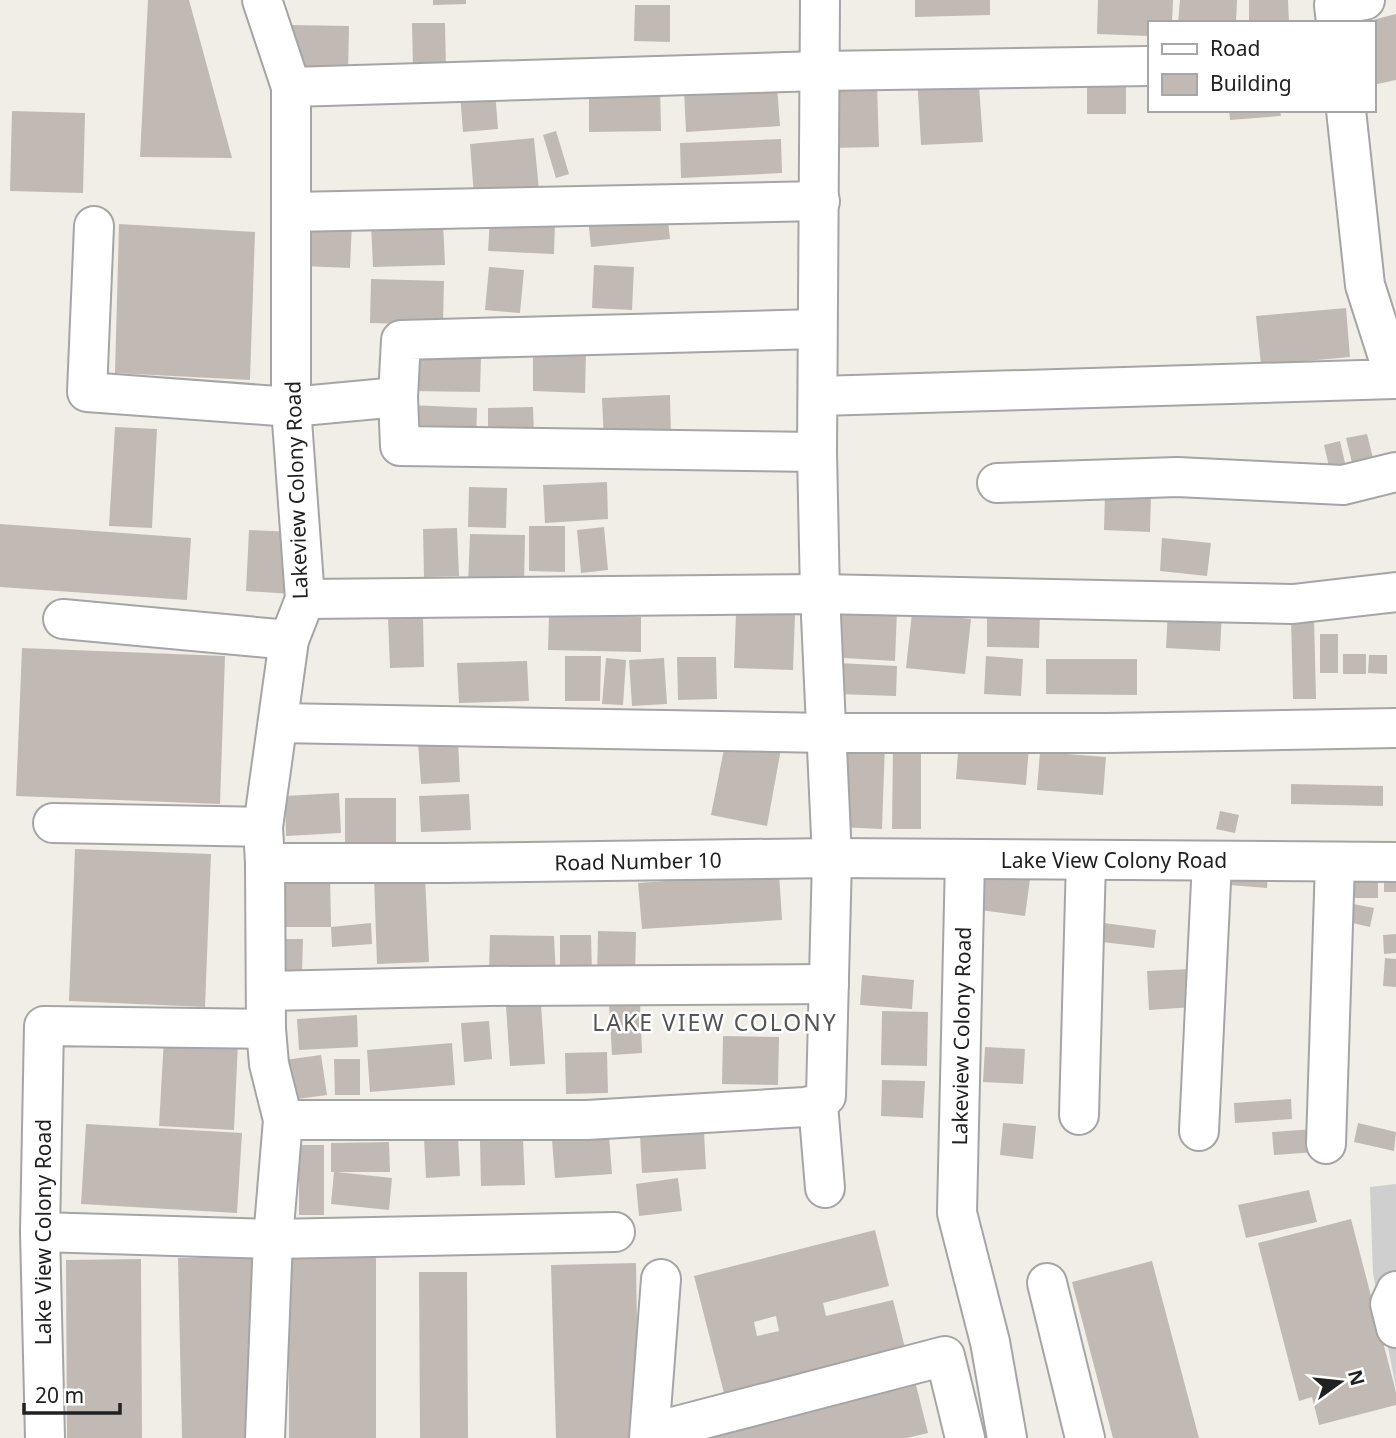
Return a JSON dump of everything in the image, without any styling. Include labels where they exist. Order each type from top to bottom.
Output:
[{"type":"street","name":"Lakeview Colony Road","points":[[262,0],[291,87],[291,407],[305,599],[289,640],[264,845],[268,1046],[284,1120]]},
{"type":"street","points":[[265,1438],[273,1239],[284,1120],[587,1120],[818,1104],[826,1096],[832,858],[820,594],[817,452],[820,0]]},
{"type":"street","points":[[1336,21],[1334,5],[1365,0]]},
{"type":"street","points":[[291,87],[820,71],[1148,66]]},
{"type":"street","points":[[819,396],[1396,380],[1365,285],[1346,112]]},
{"type":"street","points":[[292,212],[820,201]]},
{"type":"street","points":[[94,226],[87,392],[291,407],[398,397]]},
{"type":"street","points":[[817,329],[401,340],[398,397],[400,446],[817,452]]},
{"type":"street","points":[[996,482],[1177,477],[1343,485],[1396,472]]},
{"type":"street","points":[[305,599],[820,594],[1293,604],[1396,592]]},
{"type":"street","points":[[63,619],[289,640]]},
{"type":"street","points":[[278,723],[826,733],[1107,733],[1396,728]]},
{"type":"street","points":[[53,823],[264,845]]},
{"type":"street","name":"Road Number 10","points":[[264,845],[444,863],[832,858]]},
{"type":"street","name":"Lake View Colony Road","points":[[832,858],[1396,862]]},
{"type":"street","name":"Lakeview Colony Road","points":[[965,859],[957,1213],[990,1342],[1007,1438]]},
{"type":"street","points":[[1079,1115],[1086,861]]},
{"type":"street","points":[[1199,1131],[1212,861]]},
{"type":"street","points":[[1326,1144],[1335,862]]},
{"type":"street","points":[[267,991],[829,984]]},
{"type":"street","name":"Lake View Colony Road","points":[[45,1438],[40,1232],[44,1026],[268,1046]]},
{"type":"street","points":[[818,1104],[825,1188]]},
{"type":"street","points":[[40,1232],[273,1239],[615,1232]]},
{"type":"street","points":[[661,1279],[650,1435],[945,1356],[965,1438]]},
{"type":"street","points":[[1047,1283],[1085,1438]]},
{"type":"street","points":[[1396,1291],[1390,1304],[1396,1328]]},
{"type":"shaded area","points":[[1396,1184],[1396,1387],[1373,1274],[1370,1187]]},
{"type":"building","points":[[148,0],[189,0],[232,158],[140,157]]},
{"type":"building","points":[[433,0],[466,0],[466,4],[433,5]]},
{"type":"building","points":[[915,0],[990,0],[990,15],[915,17]]},
{"type":"building","points":[[1098,0],[1173,0],[1172,21],[1148,21],[1148,36],[1097,34]]},
{"type":"building","points":[[1180,0],[1237,0],[1236,21],[1178,21]]},
{"type":"building","points":[[1249,0],[1288,0],[1289,21],[1249,21]]},
{"type":"building","points":[[635,5],[670,5],[670,42],[634,41]]},
{"type":"building","points":[[1396,14],[1396,80],[1375,85],[1375,21],[1369,21]]},
{"type":"building","points":[[412,23],[445,23],[446,71],[413,71]]},
{"type":"building","points":[[291,25],[349,26],[348,73],[291,73]]},
{"type":"building","points":[[978,71],[983,142],[921,145],[917,75]]},
{"type":"building","points":[[1087,80],[1126,80],[1126,114],[1087,114]]},
{"type":"building","points":[[660,83],[661,131],[589,132],[589,84]]},
{"type":"building","points":[[877,84],[879,147],[830,148],[829,85]]},
{"type":"building","points":[[777,85],[780,126],[686,132],[684,91]]},
{"type":"building","points":[[495,91],[498,129],[463,132],[460,94]]},
{"type":"building","points":[[12,111],[85,113],[83,193],[10,191]]},
{"type":"building","points":[[1229,112],[1280,112],[1281,116],[1230,120]]},
{"type":"building","points":[[556,131],[569,174],[556,178],[543,135]]},
{"type":"building","points":[[534,138],[539,190],[474,196],[470,144]]},
{"type":"building","points":[[781,139],[782,173],[681,178],[680,143]]},
{"type":"building","points":[[667,211],[670,239],[591,247],[588,218]]},
{"type":"building","points":[[490,218],[555,221],[554,254],[488,251]]},
{"type":"building","points":[[305,220],[352,222],[350,268],[303,266]]},
{"type":"building","points":[[443,222],[445,265],[373,267],[371,224]]},
{"type":"building","points":[[119,224],[255,232],[250,380],[115,373]]},
{"type":"building","points":[[594,265],[634,267],[632,310],[592,308]]},
{"type":"building","points":[[489,267],[524,270],[520,313],[485,310]]},
{"type":"building","points":[[371,279],[444,281],[443,325],[370,323]]},
{"type":"building","points":[[1346,308],[1350,357],[1261,365],[1256,316]]},
{"type":"building","points":[[533,350],[586,351],[585,393],[533,391]]},
{"type":"building","points":[[409,356],[481,357],[480,392],[409,391]]},
{"type":"building","points":[[670,395],[671,440],[604,443],[602,398]]},
{"type":"building","points":[[410,405],[477,408],[476,442],[409,438]]},
{"type":"building","points":[[533,407],[534,437],[488,437],[488,408]]},
{"type":"building","points":[[115,427],[157,429],[152,528],[109,526]]},
{"type":"building","points":[[1367,434],[1375,466],[1354,471],[1346,438]]},
{"type":"building","points":[[1340,441],[1348,476],[1332,480],[1324,445]]},
{"type":"building","points":[[607,482],[608,519],[545,523],[543,485]]},
{"type":"building","points":[[469,487],[507,488],[506,528],[468,527]]},
{"type":"building","points":[[1105,493],[1151,494],[1150,532],[1104,530]]},
{"type":"building","points":[[0,524],[191,538],[187,600],[0,587]]},
{"type":"building","points":[[529,526],[565,526],[565,572],[529,571]]},
{"type":"building","points":[[604,527],[608,570],[581,573],[577,530]]},
{"type":"building","points":[[457,528],[459,576],[424,577],[423,529]]},
{"type":"building","points":[[249,530],[295,532],[292,594],[246,591]]},
{"type":"building","points":[[470,534],[525,535],[524,585],[468,584]]},
{"type":"building","points":[[1162,538],[1211,543],[1207,576],[1160,571]]},
{"type":"building","points":[[828,606],[897,610],[895,661],[826,657]]},
{"type":"building","points":[[987,609],[1040,611],[1039,648],[987,647]]},
{"type":"building","points":[[1168,609],[1222,612],[1220,651],[1166,648]]},
{"type":"building","points":[[736,612],[795,615],[793,670],[734,668]]},
{"type":"building","points":[[912,613],[971,619],[965,674],[906,668]]},
{"type":"building","points":[[549,615],[641,617],[641,652],[548,650]]},
{"type":"building","points":[[423,617],[424,667],[390,668],[388,618]]},
{"type":"building","points":[[1314,617],[1316,699],[1293,699],[1291,618]]},
{"type":"building","points":[[1320,634],[1338,634],[1338,673],[1320,673]]},
{"type":"building","points":[[22,648],[225,656],[220,804],[16,796]]},
{"type":"building","points":[[1343,654],[1366,654],[1366,674],[1343,674]]},
{"type":"building","points":[[1369,655],[1387,655],[1387,674],[1368,673]]},
{"type":"building","points":[[565,656],[601,656],[600,701],[565,701]]},
{"type":"building","points":[[986,656],[1023,659],[1021,696],[984,694]]},
{"type":"building","points":[[677,657],[716,657],[717,699],[678,700]]},
{"type":"building","points":[[606,658],[626,660],[623,705],[602,704]]},
{"type":"building","points":[[664,658],[667,704],[632,706],[629,660]]},
{"type":"building","points":[[1046,659],[1137,659],[1137,695],[1046,694]]},
{"type":"building","points":[[527,661],[529,701],[459,703],[457,663]]},
{"type":"building","points":[[838,663],[897,666],[896,696],[837,694]]},
{"type":"building","points":[[726,739],[781,749],[767,826],[711,815]]},
{"type":"building","points":[[458,740],[460,782],[421,784],[418,742]]},
{"type":"building","points":[[959,740],[1029,746],[1026,785],[956,779]]},
{"type":"building","points":[[841,742],[885,743],[882,829],[838,827]]},
{"type":"building","points":[[893,743],[921,743],[921,829],[892,829]]},
{"type":"building","points":[[1040,752],[1106,757],[1103,795],[1037,790]]},
{"type":"building","points":[[1291,784],[1383,786],[1383,806],[1291,804]]},
{"type":"building","points":[[339,793],[341,833],[286,836],[285,796]]},
{"type":"building","points":[[469,794],[471,830],[421,832],[419,796]]},
{"type":"building","points":[[345,798],[396,798],[396,845],[345,845]]},
{"type":"building","points":[[1220,811],[1239,815],[1235,833],[1216,829]]},
{"type":"building","points":[[75,849],[211,854],[205,1007],[69,1001]]},
{"type":"building","points":[[1231,867],[1268,870],[1267,888],[1229,885]]},
{"type":"building","points":[[1384,869],[1396,869],[1396,892],[1384,892]]},
{"type":"building","points":[[1346,870],[1378,870],[1378,898],[1346,898]]},
{"type":"building","points":[[330,873],[331,927],[273,927],[272,874]]},
{"type":"building","points":[[779,873],[782,920],[642,929],[638,883]]},
{"type":"building","points":[[985,874],[1030,879],[1025,916],[980,910]]},
{"type":"building","points":[[425,876],[429,962],[377,964],[374,878]]},
{"type":"building","points":[[1353,904],[1374,908],[1370,927],[1348,922]]},
{"type":"building","points":[[371,923],[372,944],[332,947],[331,927]]},
{"type":"building","points":[[1104,923],[1156,930],[1154,948],[1102,942]]},
{"type":"building","points":[[598,931],[636,932],[635,976],[597,976]]},
{"type":"building","points":[[1396,934],[1396,953],[1384,954],[1383,935]]},
{"type":"building","points":[[490,935],[554,936],[556,978],[489,971]]},
{"type":"building","points":[[560,935],[591,935],[592,975],[560,967]]},
{"type":"building","points":[[271,939],[303,939],[302,973],[271,973]]},
{"type":"building","points":[[1385,958],[1396,959],[1396,987],[1383,986]]},
{"type":"building","points":[[1192,969],[1194,1007],[1149,1010],[1147,971]]},
{"type":"building","points":[[862,975],[914,980],[912,1009],[860,1005]]},
{"type":"building","points":[[640,1002],[642,1053],[612,1055],[609,1004]]},
{"type":"building","points":[[541,1004],[545,1064],[510,1066],[506,1006]]},
{"type":"building","points":[[882,1011],[928,1012],[927,1066],[881,1065]]},
{"type":"building","points":[[357,1015],[358,1047],[299,1050],[297,1019]]},
{"type":"building","points":[[489,1021],[492,1059],[464,1062],[461,1023]]},
{"type":"building","points":[[723,1036],[779,1037],[778,1085],[722,1084]]},
{"type":"building","points":[[164,1038],[238,1042],[234,1130],[159,1126]]},
{"type":"building","points":[[452,1043],[455,1085],[370,1092],[367,1050]]},
{"type":"building","points":[[985,1047],[1025,1049],[1023,1084],[983,1082]]},
{"type":"building","points":[[607,1052],[608,1093],[566,1094],[565,1053]]},
{"type":"building","points":[[321,1055],[327,1095],[283,1101],[277,1061]]},
{"type":"building","points":[[334,1059],[360,1059],[360,1095],[335,1095]]},
{"type":"building","points":[[882,1080],[925,1081],[923,1118],[881,1116]]},
{"type":"building","points":[[1291,1099],[1292,1119],[1235,1123],[1234,1103]]},
{"type":"building","points":[[1003,1123],[1036,1126],[1033,1159],[1000,1155]]},
{"type":"building","points":[[1358,1123],[1396,1132],[1394,1151],[1354,1142]]},
{"type":"building","points":[[86,1124],[242,1133],[237,1213],[81,1204]]},
{"type":"building","points":[[1315,1129],[1317,1152],[1274,1155],[1272,1132]]},
{"type":"building","points":[[704,1132],[706,1169],[642,1173],[640,1135]]},
{"type":"building","points":[[458,1136],[460,1176],[426,1178],[424,1138]]},
{"type":"building","points":[[609,1136],[612,1174],[555,1178],[552,1140]]},
{"type":"building","points":[[523,1140],[525,1185],[481,1186],[480,1141]]},
{"type":"building","points":[[389,1142],[390,1172],[337,1172],[392,1178],[389,1210],[331,1204],[334,1172],[331,1172],[331,1143]]},
{"type":"building","points":[[299,1145],[324,1145],[324,1215],[299,1215]]},
{"type":"building","points":[[678,1178],[682,1211],[639,1216],[636,1184]]},
{"type":"building","points":[[1309,1190],[1317,1222],[1246,1238],[1238,1205]]},
{"type":"building","points":[[1351,1219],[1396,1392],[1396,1405],[1319,1425],[1312,1397],[1299,1401],[1258,1243]]},
{"type":"building","points":[[875,1230],[889,1286],[823,1303],[826,1316],[893,1300],[907,1356],[726,1401],[694,1276]],"holes":[[[776,1316],[779,1331],[757,1336],[754,1322]]]},
{"type":"building","points":[[254,1256],[259,1438],[182,1438],[178,1258]]},
{"type":"building","points":[[289,1258],[376,1258],[376,1438],[289,1438]]},
{"type":"building","points":[[141,1259],[142,1438],[67,1438],[66,1260]]},
{"type":"building","points":[[1152,1261],[1199,1438],[1113,1438],[1072,1282]]},
{"type":"building","points":[[636,1263],[639,1438],[556,1438],[551,1265]]},
{"type":"building","points":[[419,1272],[467,1272],[468,1438],[420,1438]]},
{"type":"building","points":[[914,1377],[928,1433],[907,1438],[676,1438]]},
{"type":"district","name":"LAKE VIEW COLONY","points":[[715,1022]]}]
